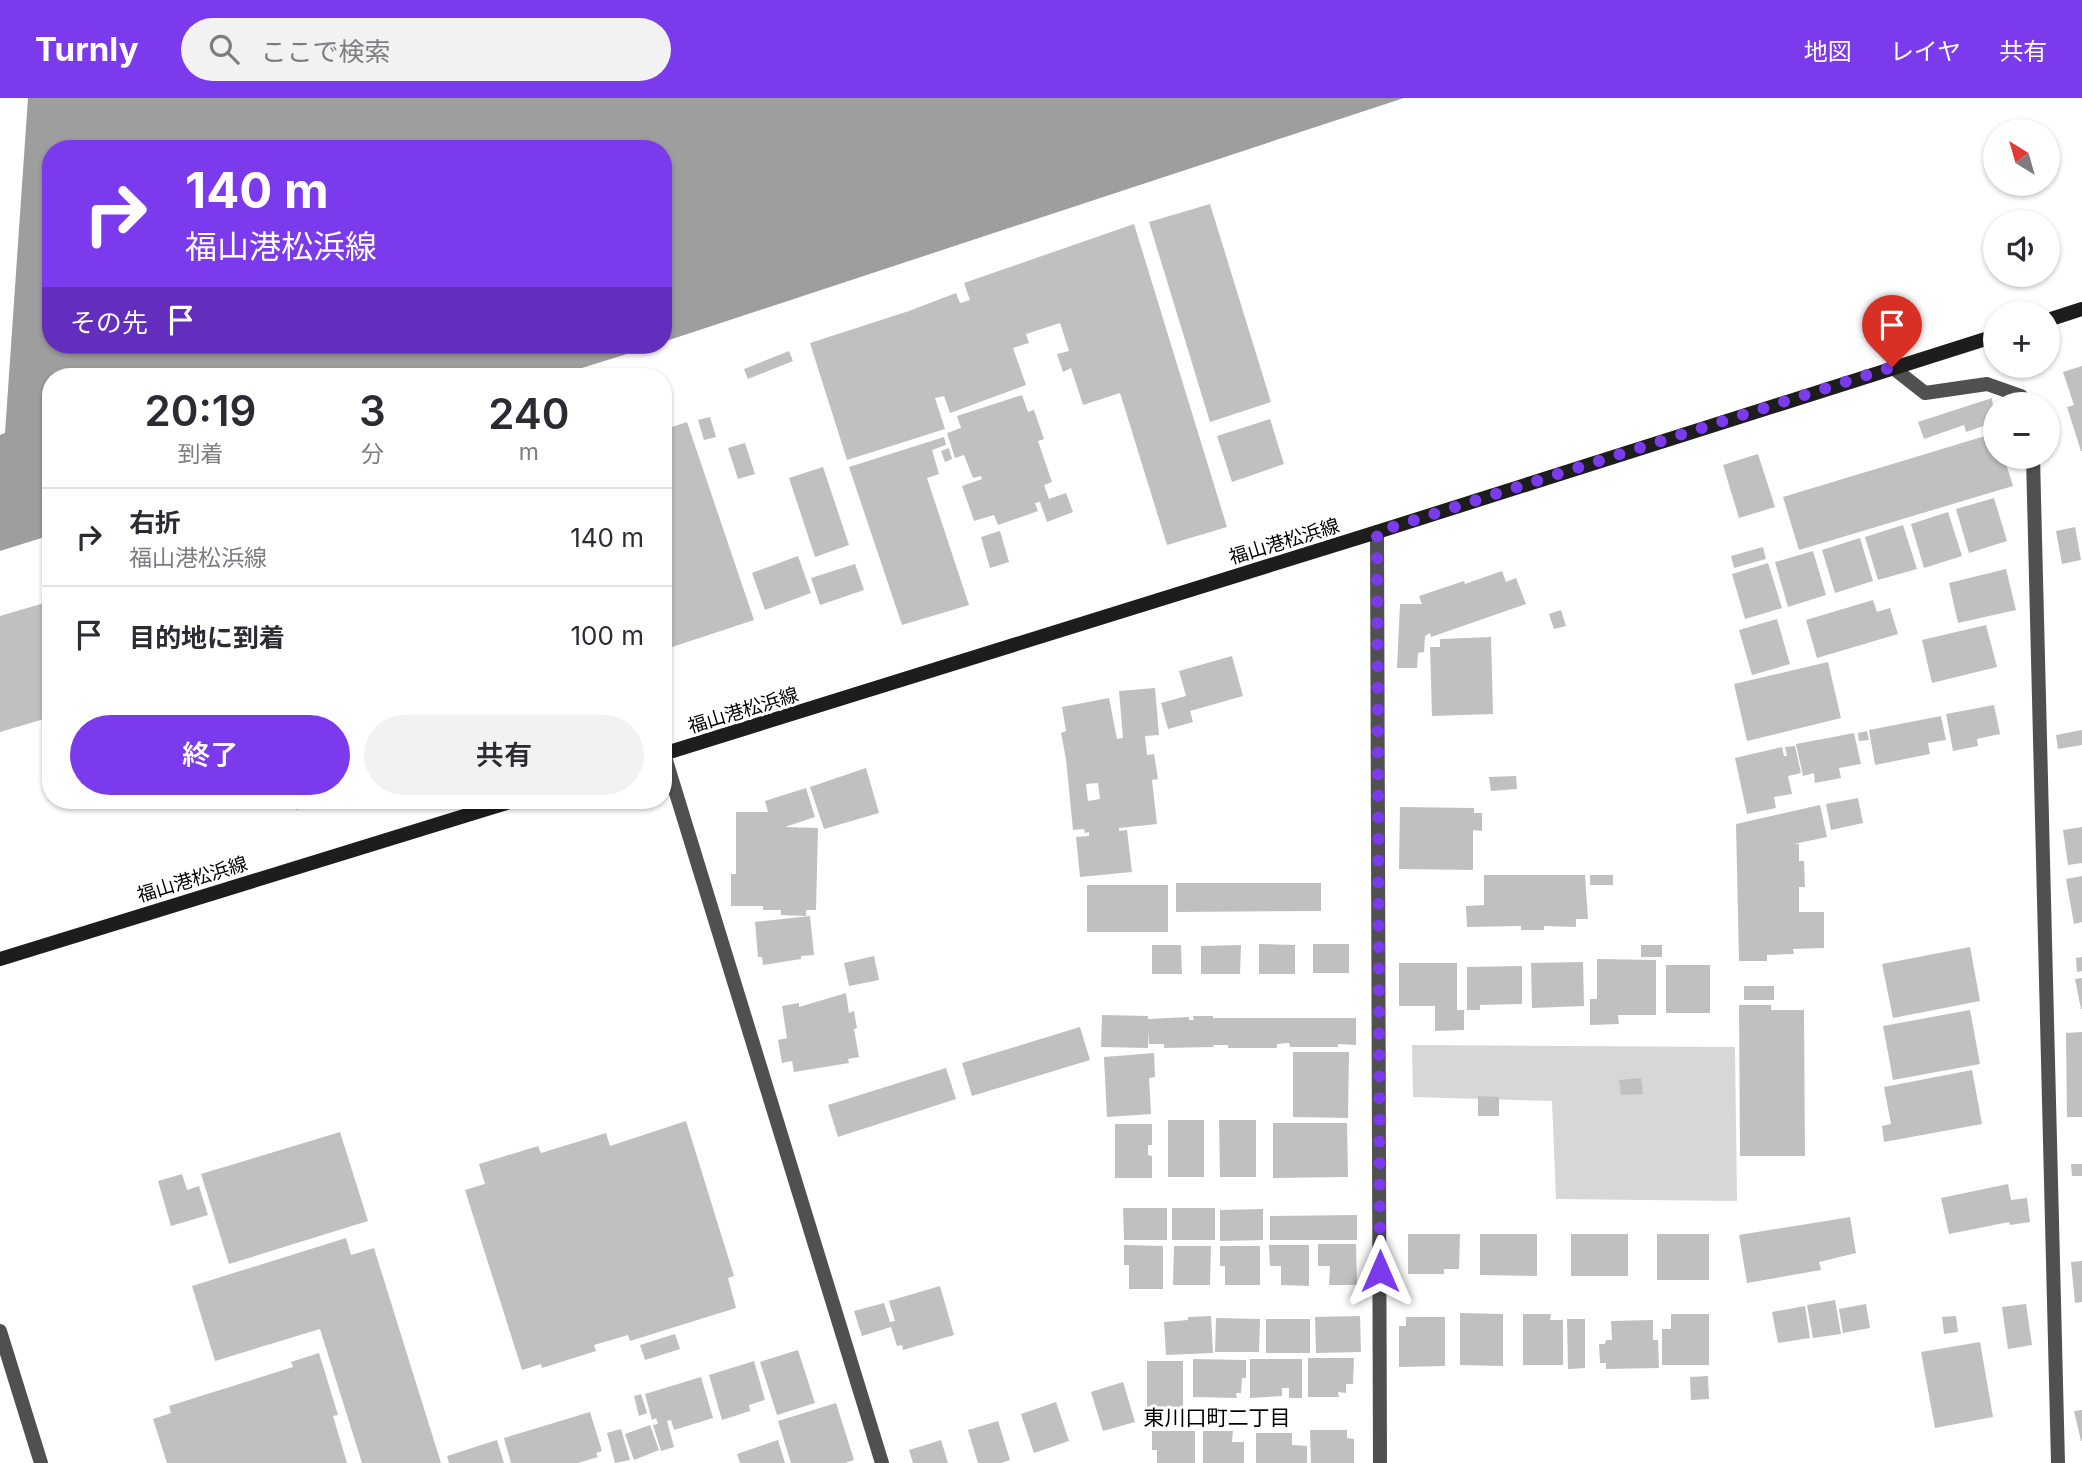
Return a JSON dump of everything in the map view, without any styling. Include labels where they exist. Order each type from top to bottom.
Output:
[{"type":"main road","points":[[2060,316],[2082,309]]},
{"type":"main road","name":"福山港松浜線","points":[[672,752],[1377,532],[1983,339]]},
{"type":"main road","name":"福山港松浜線","points":[[0,959],[487,809]]},
{"type":"street","points":[[1892,367],[1925,393],[1987,384],[2010,392]]},
{"type":"street","points":[[2033,469],[2058,1463]]},
{"type":"street","points":[[1377,532],[1380,1463]]},
{"type":"street","points":[[672,780],[882,1463]]},
{"type":"street","points":[[0,1331],[41,1463]]},
{"type":"shaded area","points":[[28,98],[1404,98],[672,339],[672,140],[42,140],[42,354],[627,354],[582,368],[42,368],[42,538],[0,551],[0,435],[5,433]]},
{"type":"shaded area","points":[[1412,1045],[1735,1047],[1737,1201],[1556,1199],[1552,1101],[1413,1097]]},
{"type":"building","points":[[1210,204],[1271,402],[1210,422],[1149,222]]},
{"type":"building","points":[[1134,224],[1227,527],[1167,545],[1120,393],[1083,405],[1071,368],[1063,372],[1057,354],[1069,351],[1060,323],[1026,334],[1029,343],[1013,348],[1026,385],[950,413],[944,396],[935,398],[945,429],[847,460],[810,343],[956,293],[960,303],[970,300],[964,283]]},
{"type":"building","points":[[789,351],[793,361],[748,379],[744,369]]},
{"type":"building","points":[[2082,366],[2081,451],[2067,407],[2074,405],[2063,372]]},
{"type":"building","points":[[1022,395],[1028,412],[1034,410],[1044,439],[1038,441],[1052,482],[1044,485],[1049,499],[1066,493],[1073,512],[1047,522],[1040,502],[1035,503],[1038,511],[998,525],[994,515],[974,521],[962,486],[982,479],[981,476],[973,478],[964,455],[955,458],[947,433],[961,428],[957,416]]},
{"type":"building","points":[[1983,401],[1983,426],[1966,432],[1964,425],[1924,439],[1918,422]]},
{"type":"building","points":[[710,417],[716,437],[704,440],[698,420]]},
{"type":"building","points":[[1270,419],[1284,464],[1232,482],[1217,436]]},
{"type":"building","points":[[687,422],[754,620],[672,647],[672,427]]},
{"type":"building","points":[[944,437],[946,445],[932,450],[939,474],[927,478],[969,605],[902,625],[849,467]]},
{"type":"building","points":[[1983,437],[1983,469],[2008,469],[2013,486],[1799,550],[1783,497]]},
{"type":"building","points":[[745,443],[755,474],[738,479],[728,448]]},
{"type":"building","points":[[949,448],[952,459],[945,462],[941,451]]},
{"type":"building","points":[[1758,454],[1775,507],[1739,518],[1723,465]]},
{"type":"building","points":[[823,467],[849,545],[815,557],[789,478]]},
{"type":"building","points":[[1994,498],[2007,541],[1969,553],[1956,509]]},
{"type":"building","points":[[1948,512],[1962,556],[1924,568],[1911,524]]},
{"type":"building","points":[[1903,525],[1917,569],[1878,580],[1865,537]]},
{"type":"building","points":[[2075,527],[2081,560],[2062,564],[2056,531]]},
{"type":"building","points":[[1000,531],[1009,562],[990,568],[981,537]]},
{"type":"building","points":[[1860,538],[1873,581],[1835,593],[1822,550]]},
{"type":"building","points":[[1763,547],[1766,559],[1734,568],[1731,556]]},
{"type":"building","points":[[1813,551],[1826,595],[1788,607],[1775,562]]},
{"type":"building","points":[[798,556],[811,593],[765,610],[752,573]]},
{"type":"building","points":[[1768,563],[1782,608],[1745,619],[1732,574]]},
{"type":"building","points":[[855,564],[864,590],[820,605],[811,578]]},
{"type":"building","points":[[2006,569],[2016,610],[1958,623],[1949,583]]},
{"type":"building","points":[[1502,571],[1506,582],[1516,578],[1526,604],[1431,637],[1430,633],[1425,636],[1424,652],[1418,653],[1417,668],[1397,668],[1400,604],[1422,604],[1419,596]]},
{"type":"building","points":[[1873,600],[1877,612],[1890,608],[1898,634],[1817,658],[1806,620]]},
{"type":"building","points":[[42,604],[42,720],[0,732],[0,616]]},
{"type":"building","points":[[1561,610],[1566,626],[1554,629],[1549,614]]},
{"type":"building","points":[[1777,619],[1790,664],[1752,675],[1739,630]]},
{"type":"building","points":[[1986,625],[1997,667],[1932,683],[1922,640]]},
{"type":"building","points":[[1491,637],[1493,714],[1432,716],[1430,647],[1440,647],[1440,639]]},
{"type":"building","points":[[1232,656],[1243,696],[1190,711],[1193,722],[1168,729],[1161,703],[1186,696],[1179,671]]},
{"type":"building","points":[[1828,662],[1841,718],[1747,741],[1734,684]]},
{"type":"building","points":[[1155,688],[1159,735],[1145,736],[1147,755],[1154,754],[1158,779],[1152,780],[1157,824],[1119,828],[1119,831],[1127,830],[1132,872],[1080,877],[1076,837],[1089,836],[1089,832],[1085,833],[1084,829],[1073,830],[1061,733],[1066,731],[1062,707],[1109,698],[1117,739],[1123,738],[1119,691]],"holes":[[[1098,783],[1100,799],[1088,801],[1086,784]]]},
{"type":"building","points":[[1994,705],[2000,734],[1977,739],[1978,746],[1953,751],[1946,714]]},
{"type":"building","points":[[1941,716],[1946,740],[1928,743],[1930,754],[1875,765],[1869,730]]},
{"type":"building","points":[[2082,730],[2082,745],[2058,749],[2056,735]]},
{"type":"building","points":[[1867,731],[1869,740],[1859,741],[1858,733]]},
{"type":"building","points":[[1854,733],[1861,764],[1839,768],[1841,778],[1815,783],[1814,773],[1803,776],[1796,744]]},
{"type":"building","points":[[1795,746],[1801,773],[1788,776],[1792,794],[1774,797],[1776,808],[1747,814],[1735,758],[1782,747],[1784,756],[1787,756],[1785,747]]},
{"type":"building","points":[[866,768],[879,813],[824,829],[810,787]]},
{"type":"building","points":[[1516,776],[1517,789],[1491,791],[1489,777]]},
{"type":"building","points":[[806,788],[815,817],[785,827],[818,828],[816,910],[806,910],[806,916],[781,915],[781,910],[763,910],[763,906],[731,906],[731,874],[736,874],[736,812],[768,812],[765,801]]},
{"type":"building","points":[[1858,798],[1863,823],[1831,830],[1826,804]]},
{"type":"building","points":[[1820,805],[1827,837],[1794,844],[1799,844],[1799,861],[1804,861],[1805,887],[1799,887],[1799,912],[1824,912],[1824,948],[1793,949],[1794,954],[1767,955],[1767,961],[1739,961],[1736,824]]},
{"type":"building","points":[[1400,807],[1474,808],[1474,813],[1482,813],[1482,831],[1473,830],[1473,870],[1399,869]]},
{"type":"building","points":[[2082,827],[2082,863],[2068,865],[2063,830]]},
{"type":"building","points":[[1484,875],[1585,875],[1588,919],[1576,919],[1576,927],[1544,926],[1544,930],[1521,930],[1521,926],[1467,927],[1466,906],[1484,905]]},
{"type":"building","points":[[1590,875],[1613,875],[1613,885],[1590,885]]},
{"type":"building","points":[[2082,876],[2082,922],[2074,924],[2066,879]]},
{"type":"building","points":[[1176,883],[1321,883],[1321,911],[1176,912]]},
{"type":"building","points":[[1087,885],[1168,885],[1168,932],[1087,932]]},
{"type":"building","points":[[810,916],[814,955],[763,965],[762,957],[758,957],[755,922]]},
{"type":"building","points":[[1259,944],[1295,945],[1295,974],[1259,974]]},
{"type":"building","points":[[1313,944],[1349,944],[1349,973],[1313,973]]},
{"type":"building","points":[[1152,945],[1181,945],[1182,974],[1152,974]]},
{"type":"building","points":[[1241,945],[1240,974],[1201,974],[1201,946]]},
{"type":"building","points":[[1641,945],[1662,945],[1662,957],[1641,957]]},
{"type":"building","points":[[1970,947],[1980,1001],[1893,1018],[1882,964]]},
{"type":"building","points":[[874,956],[879,980],[849,986],[844,963]]},
{"type":"building","points":[[2082,957],[2082,971],[2077,972],[2076,958]]},
{"type":"building","points":[[1597,959],[1656,960],[1656,1015],[1618,1015],[1619,1024],[1590,1025],[1590,999],[1597,999]]},
{"type":"building","points":[[1583,962],[1584,1006],[1532,1008],[1531,963]]},
{"type":"building","points":[[1399,963],[1457,963],[1457,1010],[1464,1010],[1464,1030],[1435,1031],[1435,1006],[1399,1006]]},
{"type":"building","points":[[1666,965],[1710,965],[1710,1013],[1666,1013]]},
{"type":"building","points":[[1522,966],[1522,1004],[1480,1005],[1480,1010],[1467,1010],[1467,967]]},
{"type":"building","points":[[2082,978],[2082,1009],[2081,1009],[2075,979]]},
{"type":"building","points":[[1744,986],[1774,986],[1774,1000],[1744,1000]]},
{"type":"building","points":[[846,993],[849,1013],[854,1011],[859,1057],[848,1059],[849,1063],[794,1072],[792,1061],[782,1063],[778,1040],[787,1038],[782,1006],[799,1003],[799,1007]]},
{"type":"building","points":[[1739,1005],[1771,1005],[1771,1010],[1804,1010],[1805,1156],[1740,1156]]},
{"type":"building","points":[[1970,1010],[1980,1064],[1893,1080],[1883,1026]]},
{"type":"building","points":[[1102,1015],[1148,1016],[1148,1019],[1189,1017],[1189,1020],[1194,1020],[1193,1016],[1356,1018],[1356,1045],[1290,1047],[1289,1043],[1277,1044],[1277,1048],[1228,1048],[1228,1045],[1213,1045],[1214,1047],[1164,1048],[1164,1044],[1149,1044],[1148,1031],[1148,1048],[1101,1047]]},
{"type":"building","points":[[1080,1027],[1090,1060],[972,1096],[962,1063]]},
{"type":"building","points":[[2082,1032],[2082,1117],[2067,1117],[2066,1033]]},
{"type":"building","points":[[1293,1052],[1349,1052],[1348,1118],[1293,1117]]},
{"type":"building","points":[[1154,1053],[1155,1077],[1149,1078],[1151,1114],[1107,1117],[1104,1057]]},
{"type":"building","points":[[946,1068],[956,1099],[838,1137],[828,1105]]},
{"type":"building","points":[[1972,1070],[1982,1124],[1884,1142],[1882,1126],[1891,1124],[1884,1087]]},
{"type":"building","points":[[1641,1078],[1643,1094],[1621,1095],[1619,1080]]},
{"type":"building","points":[[1478,1096],[1499,1097],[1499,1116],[1478,1116]]},
{"type":"building","points":[[1168,1120],[1204,1120],[1204,1177],[1168,1177]]},
{"type":"building","points":[[1219,1120],[1256,1120],[1256,1177],[1220,1177]]},
{"type":"building","points":[[686,1121],[734,1276],[728,1278],[736,1308],[630,1341],[628,1335],[594,1345],[596,1351],[542,1368],[541,1364],[522,1370],[465,1190],[485,1184],[479,1164],[538,1146],[541,1153],[606,1133],[610,1146]]},
{"type":"building","points":[[1273,1123],[1347,1123],[1348,1177],[1273,1178]]},
{"type":"building","points":[[1115,1124],[1152,1124],[1152,1145],[1148,1145],[1148,1155],[1152,1156],[1152,1178],[1115,1178]]},
{"type":"building","points":[[340,1132],[368,1221],[229,1264],[201,1174]]},
{"type":"building","points":[[2071,1164],[2082,1164],[2082,1176],[2072,1176]]},
{"type":"building","points":[[182,1174],[187,1190],[199,1186],[208,1215],[171,1226],[158,1181]]},
{"type":"building","points":[[2008,1184],[2011,1200],[2027,1198],[2030,1222],[2010,1225],[2009,1222],[1949,1234],[1941,1198]]},
{"type":"building","points":[[1123,1208],[1167,1208],[1167,1240],[1124,1240]]},
{"type":"building","points":[[1172,1208],[1215,1208],[1215,1240],[1172,1240]]},
{"type":"building","points":[[1263,1209],[1263,1240],[1220,1241],[1220,1210]]},
{"type":"building","points":[[1357,1215],[1357,1240],[1270,1240],[1270,1216]]},
{"type":"building","points":[[1850,1217],[1856,1253],[1819,1262],[1821,1270],[1747,1283],[1739,1235]]},
{"type":"building","points":[[1408,1234],[1460,1234],[1459,1269],[1444,1269],[1444,1274],[1408,1274]]},
{"type":"building","points":[[1480,1234],[1537,1234],[1537,1276],[1480,1275]]},
{"type":"building","points":[[1571,1234],[1628,1234],[1628,1276],[1571,1276]]},
{"type":"building","points":[[1657,1234],[1709,1234],[1709,1280],[1657,1280]]},
{"type":"building","points":[[346,1238],[351,1255],[374,1248],[441,1463],[362,1463],[320,1329],[215,1361],[192,1286]]},
{"type":"building","points":[[1318,1244],[1356,1244],[1357,1285],[1329,1285],[1330,1266],[1318,1266]]},
{"type":"building","points":[[1124,1245],[1163,1246],[1163,1289],[1129,1289],[1129,1265],[1124,1265]]},
{"type":"building","points":[[1269,1245],[1309,1245],[1309,1286],[1281,1285],[1281,1266],[1270,1266]]},
{"type":"building","points":[[1174,1246],[1211,1246],[1210,1285],[1173,1285]]},
{"type":"building","points":[[1220,1246],[1260,1246],[1260,1285],[1225,1285],[1225,1266],[1220,1266]]},
{"type":"building","points":[[2082,1261],[2082,1302],[2075,1303],[2071,1262]]},
{"type":"building","points":[[940,1286],[954,1335],[903,1350],[902,1345],[897,1346],[891,1327],[862,1336],[854,1311],[884,1303],[890,1322],[895,1321],[889,1301]]},
{"type":"building","points":[[1835,1300],[1841,1334],[1813,1338],[1807,1305]]},
{"type":"building","points":[[1866,1304],[1870,1328],[1843,1333],[1839,1309]]},
{"type":"building","points":[[2026,1304],[2032,1345],[2008,1349],[2002,1307]]},
{"type":"building","points":[[1805,1306],[1810,1338],[1778,1343],[1772,1312]]},
{"type":"building","points":[[1460,1313],[1503,1314],[1503,1366],[1460,1365]]},
{"type":"building","points":[[1523,1314],[1551,1314],[1550,1320],[1563,1320],[1563,1365],[1523,1365]]},
{"type":"building","points":[[1671,1314],[1709,1314],[1709,1365],[1662,1365],[1662,1329],[1671,1329]]},
{"type":"building","points":[[1211,1316],[1213,1353],[1166,1355],[1164,1322]]},
{"type":"building","points":[[1360,1316],[1361,1352],[1316,1353],[1315,1317]]},
{"type":"building","points":[[1956,1316],[1958,1332],[1944,1334],[1942,1317]]},
{"type":"building","points":[[1406,1317],[1445,1317],[1445,1366],[1399,1367],[1399,1326],[1406,1326]]},
{"type":"building","points":[[1216,1318],[1260,1319],[1259,1352],[1215,1352]]},
{"type":"building","points":[[1266,1319],[1310,1319],[1310,1353],[1266,1353]]},
{"type":"building","points":[[1567,1319],[1585,1319],[1585,1368],[1568,1369]]},
{"type":"building","points":[[1653,1320],[1653,1340],[1658,1340],[1659,1368],[1606,1369],[1606,1363],[1600,1363],[1599,1344],[1612,1340],[1611,1321]]},
{"type":"building","points":[[675,1334],[680,1349],[645,1360],[640,1345]]},
{"type":"building","points":[[1980,1342],[1993,1417],[1935,1428],[1921,1352]]},
{"type":"building","points":[[798,1350],[815,1403],[777,1415],[760,1362]]},
{"type":"building","points":[[319,1353],[338,1415],[333,1416],[347,1463],[167,1463],[153,1419],[171,1413],[169,1406],[293,1367],[291,1362]]},
{"type":"building","points":[[1308,1358],[1354,1358],[1353,1384],[1346,1384],[1346,1393],[1338,1392],[1339,1397],[1308,1397]]},
{"type":"building","points":[[1193,1359],[1246,1360],[1246,1378],[1242,1378],[1241,1393],[1236,1393],[1237,1398],[1193,1397]]},
{"type":"building","points":[[1250,1359],[1302,1359],[1302,1398],[1289,1398],[1289,1388],[1282,1388],[1282,1396],[1250,1398]]},
{"type":"building","points":[[754,1361],[765,1400],[749,1405],[750,1411],[722,1420],[709,1375]]},
{"type":"building","points":[[1147,1361],[1183,1361],[1183,1415],[1147,1415]]},
{"type":"building","points":[[1708,1376],[1709,1399],[1691,1400],[1690,1377]]},
{"type":"building","points":[[701,1377],[713,1418],[674,1430],[671,1420],[667,1421],[674,1447],[661,1451],[653,1425],[658,1424],[656,1418],[652,1420],[645,1394]]},
{"type":"building","points":[[1123,1382],[1135,1422],[1103,1431],[1091,1392]]},
{"type":"building","points":[[641,1394],[647,1413],[639,1416],[634,1396]]},
{"type":"building","points":[[1056,1402],[1069,1441],[1034,1453],[1021,1414]]},
{"type":"building","points":[[836,1403],[854,1460],[845,1463],[791,1463],[778,1421]]},
{"type":"building","points":[[2082,1410],[2082,1441],[2081,1441],[2074,1411]]},
{"type":"building","points":[[590,1412],[602,1451],[596,1453],[598,1457],[578,1463],[511,1463],[504,1438]]},
{"type":"building","points":[[998,1421],[1010,1460],[1001,1463],[978,1463],[968,1430]]},
{"type":"building","points":[[650,1425],[659,1450],[634,1460],[625,1434]]},
{"type":"building","points":[[621,1429],[630,1460],[615,1463],[607,1433]]},
{"type":"building","points":[[1310,1430],[1347,1430],[1347,1438],[1354,1439],[1354,1463],[1311,1463]]},
{"type":"building","points":[[1152,1431],[1195,1431],[1195,1463],[1157,1463],[1157,1450],[1152,1450]]},
{"type":"building","points":[[1203,1431],[1233,1431],[1232,1442],[1244,1442],[1244,1463],[1203,1463]]},
{"type":"building","points":[[1256,1433],[1292,1433],[1292,1445],[1307,1446],[1307,1463],[1256,1463]]},
{"type":"building","points":[[497,1440],[504,1463],[449,1463],[447,1456]]},
{"type":"building","points":[[778,1440],[785,1463],[740,1463],[737,1454]]},
{"type":"building","points":[[941,1440],[948,1463],[913,1463],[909,1450]]},
{"type":"district","name":"東川口町二丁目","points":[[1217,1418]]},
{"type":"route","points":[[1380,1271],[1377,532],[1892,367]]}]
